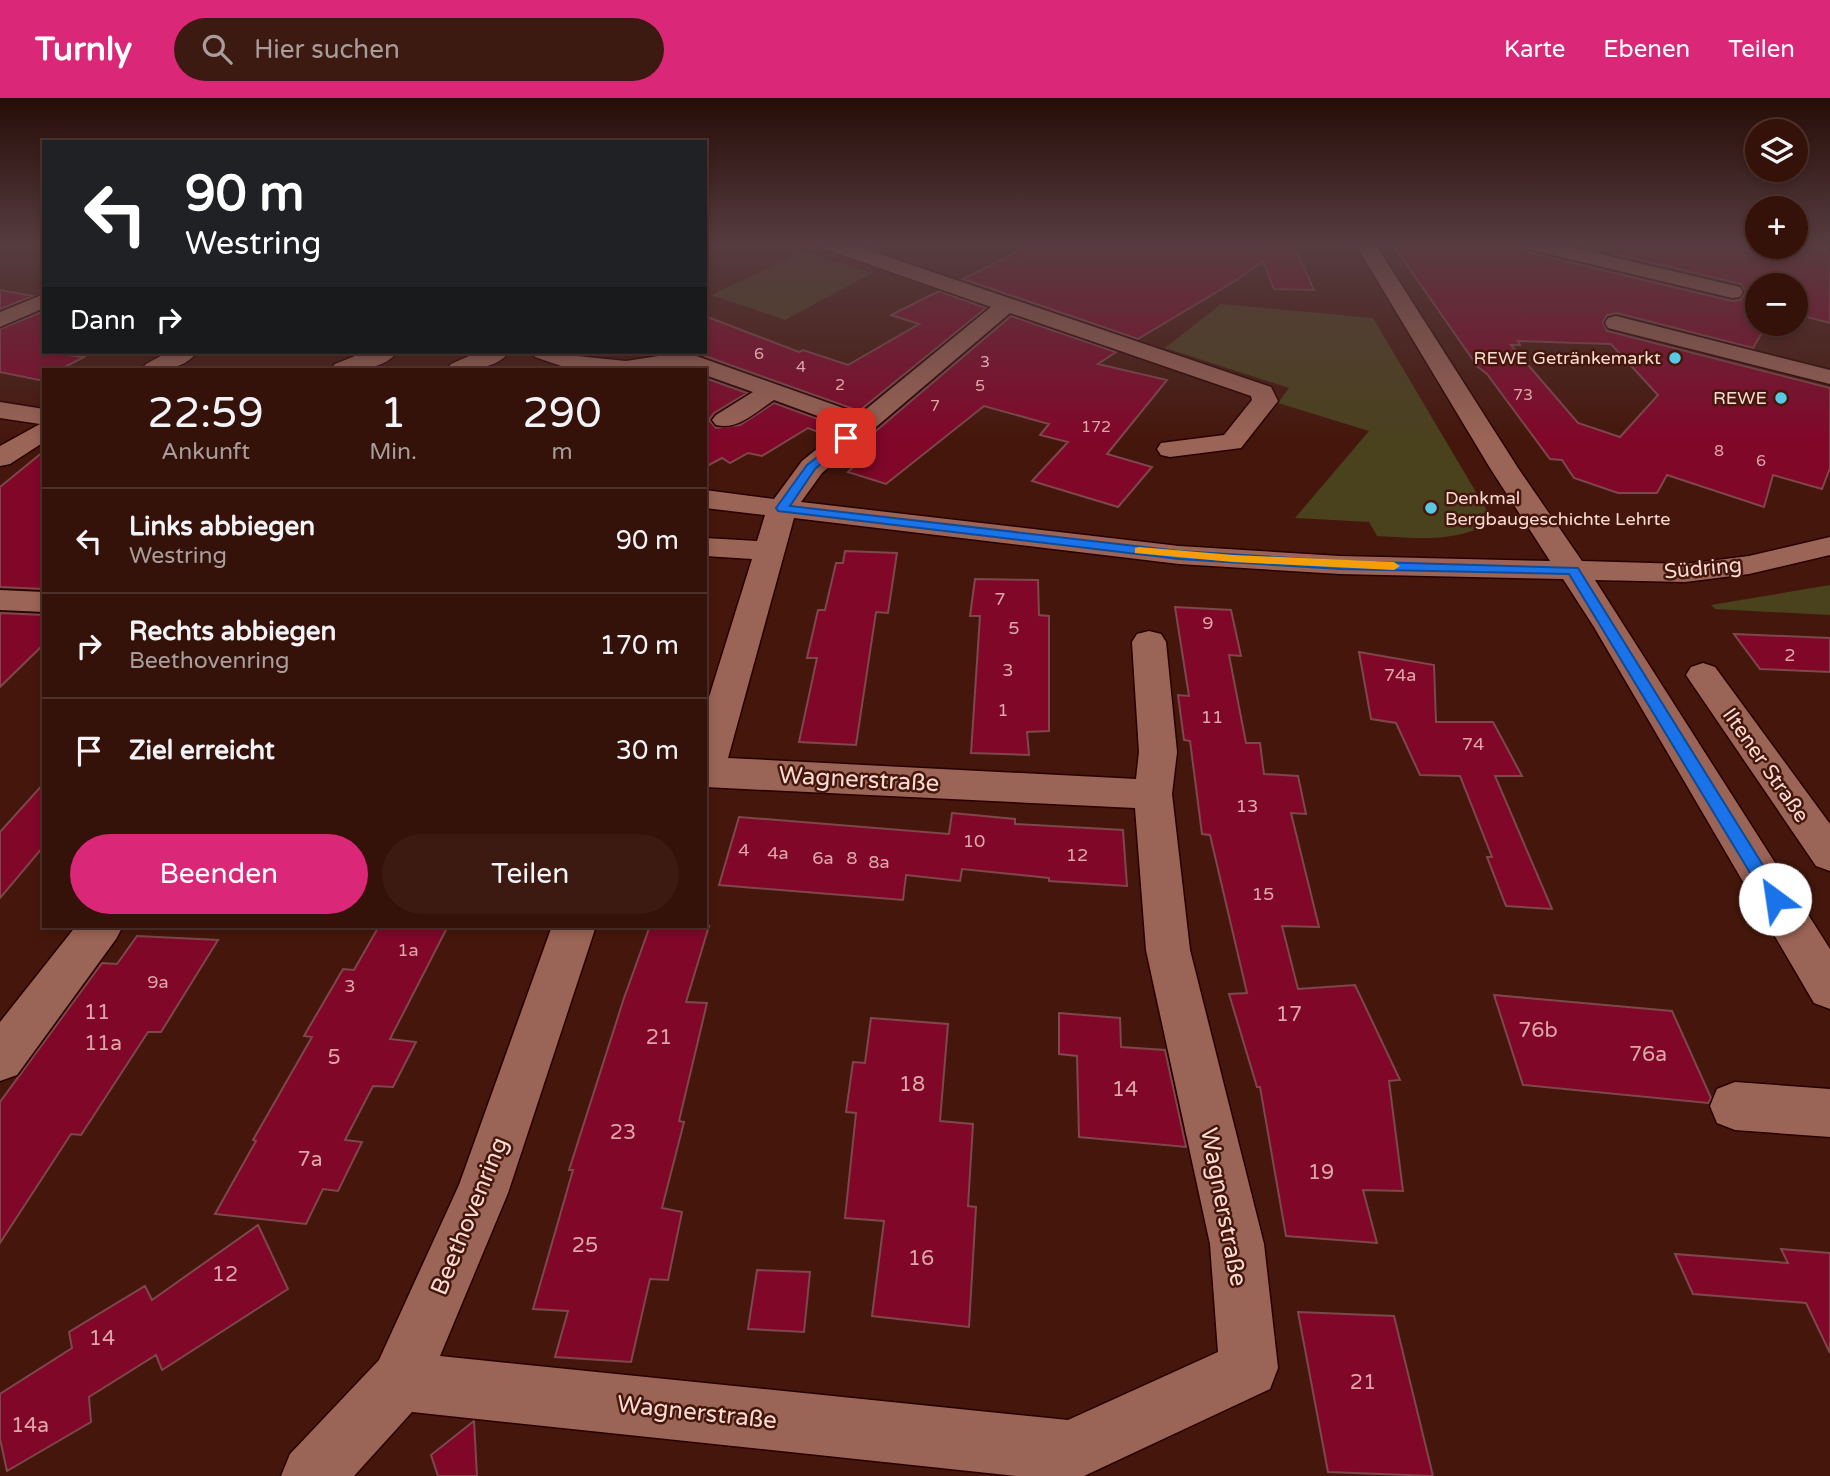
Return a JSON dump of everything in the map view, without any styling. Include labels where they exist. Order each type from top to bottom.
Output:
[{"type":"street","points":[[0,320],[24,309]]},
{"type":"street","points":[[707,769],[782,508],[811,467],[1001,309]]},
{"type":"street","points":[[1019,309],[1262,392],[1265,401],[1232,442],[1170,449]]},
{"type":"street","points":[[1405,309],[1504,468],[1573,570],[1830,989]]},
{"type":"street","points":[[1616,323],[1830,377]]},
{"type":"street","points":[[156,368],[181,354]]},
{"type":"street","points":[[346,368],[380,354]]},
{"type":"street","points":[[461,368],[493,354]]},
{"type":"street","points":[[547,354],[567,366],[626,368],[659,366],[685,359],[863,424]]},
{"type":"street","points":[[725,420],[772,391]]},
{"type":"street","points":[[0,410],[42,417]]},
{"type":"street","points":[[0,458],[42,432]]},
{"type":"street","name":"Südring","points":[[707,499],[1179,555],[1340,565],[1685,573],[1749,565],[1830,546]]},
{"type":"street","points":[[707,547],[770,551]]},
{"type":"street","points":[[0,600],[42,602]]},
{"type":"street","points":[[1149,642],[1158,752],[1153,794]]},
{"type":"street","name":"Iltener Straße","points":[[1703,675],[1830,855]]},
{"type":"street","name":"Wagnerstraße","points":[[400,1381],[1070,1451],[1249,1368],[1237,1244],[1168,950],[1153,794],[707,772]]},
{"type":"street","points":[[0,1059],[99,928]]},
{"type":"street","name":"Beethovenring","points":[[312,1476],[400,1381],[482,1193],[573,928]]},
{"type":"street","points":[[1735,1106],[1830,1113]]},
{"type":"shaded area","points":[[754,309],[805,309],[785,320]]},
{"type":"shaded area","points":[[1214,309],[1279,309],[1373,318],[1486,509],[1488,524],[1447,537],[1420,538],[1377,536],[1369,522],[1295,518],[1369,431],[1278,403],[1289,388],[1165,348]]},
{"type":"shaded area","points":[[1830,585],[1830,615],[1715,609],[1711,605]]},
{"type":"building","points":[[902,309],[984,309],[859,411],[705,356],[707,317],[799,352],[803,350],[848,365],[919,324],[891,315]]},
{"type":"building","points":[[1051,309],[1188,309],[1138,339]]},
{"type":"building","points":[[1438,309],[1745,309],[1745,336],[1760,336],[1753,348],[1617,313],[1607,315],[1603,322],[1607,331],[1830,388],[1830,468],[1822,489],[1773,475],[1764,507],[1667,475],[1657,493],[1618,493],[1574,478],[1562,460],[1550,459],[1487,374],[1478,367]],"holes":[[[1518,341],[1611,344],[1658,395],[1620,437],[1578,423],[1511,345],[1520,345]]]},
{"type":"building","points":[[1808,309],[1830,309],[1830,323],[1808,317]]},
{"type":"building","points":[[42,312],[42,354],[84,357],[63,368],[42,368],[42,379],[39,380],[0,372],[0,329]]},
{"type":"building","points":[[1011,316],[1116,352],[1098,364],[1167,380],[1107,454],[1152,467],[1118,507],[1032,481],[1068,442],[1040,435],[1049,424],[984,406],[886,484],[848,472],[869,451],[857,447]]},
{"type":"building","points":[[707,379],[747,393],[714,413],[709,420],[716,428],[740,425],[774,403],[840,427],[829,436],[808,428],[762,456],[748,453],[730,463],[722,458],[707,466]]},
{"type":"building","points":[[42,453],[42,589],[0,587],[0,487]]},
{"type":"building","points":[[845,551],[897,553],[888,613],[876,612],[856,745],[799,742],[817,658],[807,658],[818,610],[825,610],[836,563],[843,563]]},
{"type":"building","points":[[975,579],[1038,580],[1039,615],[1049,616],[1049,731],[1027,732],[1029,755],[971,753],[980,616],[970,616]]},
{"type":"building","points":[[1175,607],[1231,610],[1241,656],[1229,655],[1246,743],[1260,743],[1264,774],[1298,776],[1306,814],[1291,813],[1319,927],[1282,926],[1298,989],[1355,985],[1400,1080],[1389,1081],[1403,1191],[1363,1190],[1377,1243],[1286,1236],[1260,1087],[1257,1087],[1229,994],[1247,993],[1210,835],[1202,834],[1190,741],[1184,740],[1178,695],[1189,696]]},
{"type":"building","points":[[0,613],[42,615],[42,646],[0,687]]},
{"type":"building","points":[[1734,634],[1830,638],[1830,672],[1760,669]]},
{"type":"building","points":[[1359,652],[1434,665],[1436,722],[1493,722],[1522,776],[1495,776],[1552,909],[1506,906],[1487,857],[1492,857],[1460,776],[1420,775],[1396,723],[1371,719]]},
{"type":"building","points":[[42,785],[42,848],[0,898],[0,832]]},
{"type":"building","points":[[952,813],[1015,819],[1015,824],[1123,830],[1127,886],[1049,881],[1049,878],[962,869],[960,881],[906,875],[903,900],[719,885],[739,817],[949,834]]},
{"type":"building","points":[[709,926],[686,1002],[707,1003],[679,1121],[684,1122],[662,1208],[682,1212],[668,1280],[650,1279],[631,1362],[555,1357],[568,1311],[533,1309],[573,1170],[569,1170],[649,928]]},
{"type":"building","points":[[378,928],[447,928],[390,1039],[416,1042],[393,1087],[373,1086],[345,1140],[362,1142],[338,1191],[323,1189],[306,1224],[215,1214],[256,1141],[253,1140],[312,1037],[304,1036],[343,969],[354,970]]},
{"type":"building","points":[[137,936],[218,940],[161,1032],[148,1032],[81,1135],[71,1134],[0,1243],[0,1102],[102,963],[117,964]]},
{"type":"building","points":[[1494,995],[1672,1011],[1711,1098],[1708,1103],[1523,1085]]},
{"type":"building","points":[[1059,1013],[1120,1018],[1121,1047],[1165,1050],[1186,1147],[1079,1137],[1077,1056],[1059,1054]]},
{"type":"building","points":[[871,1018],[948,1024],[940,1121],[973,1124],[968,1206],[976,1207],[969,1327],[872,1316],[884,1221],[845,1218],[856,1113],[846,1112],[853,1062],[865,1063]]},
{"type":"building","points":[[258,1225],[288,1289],[162,1370],[156,1355],[89,1397],[91,1422],[7,1471],[0,1439],[0,1394],[72,1348],[69,1332],[145,1286],[152,1300]]},
{"type":"building","points":[[1781,1249],[1830,1253],[1830,1353],[1806,1303],[1693,1294],[1675,1254],[1788,1263]]},
{"type":"building","points":[[757,1270],[810,1272],[804,1332],[748,1329]]},
{"type":"building","points":[[1298,1312],[1394,1316],[1433,1476],[1328,1472]]},
{"type":"building","points":[[474,1421],[477,1476],[438,1476],[431,1455]]},
{"type":"slow traffic","points":[[1139,550],[1179,555],[1394,566]]},
{"type":"place","name":"REWE Getränkemarkt","points":[[1675,358]]},
{"type":"place","name":"REWE","points":[[1781,398]]},
{"type":"place","name":"Denkmal Bergbaugeschichte Lehrte","points":[[1431,508]]},
{"type":"route","points":[[846,438],[811,467],[797,491],[782,508],[1179,555],[1340,565],[1573,570],[1775,899]]}]
